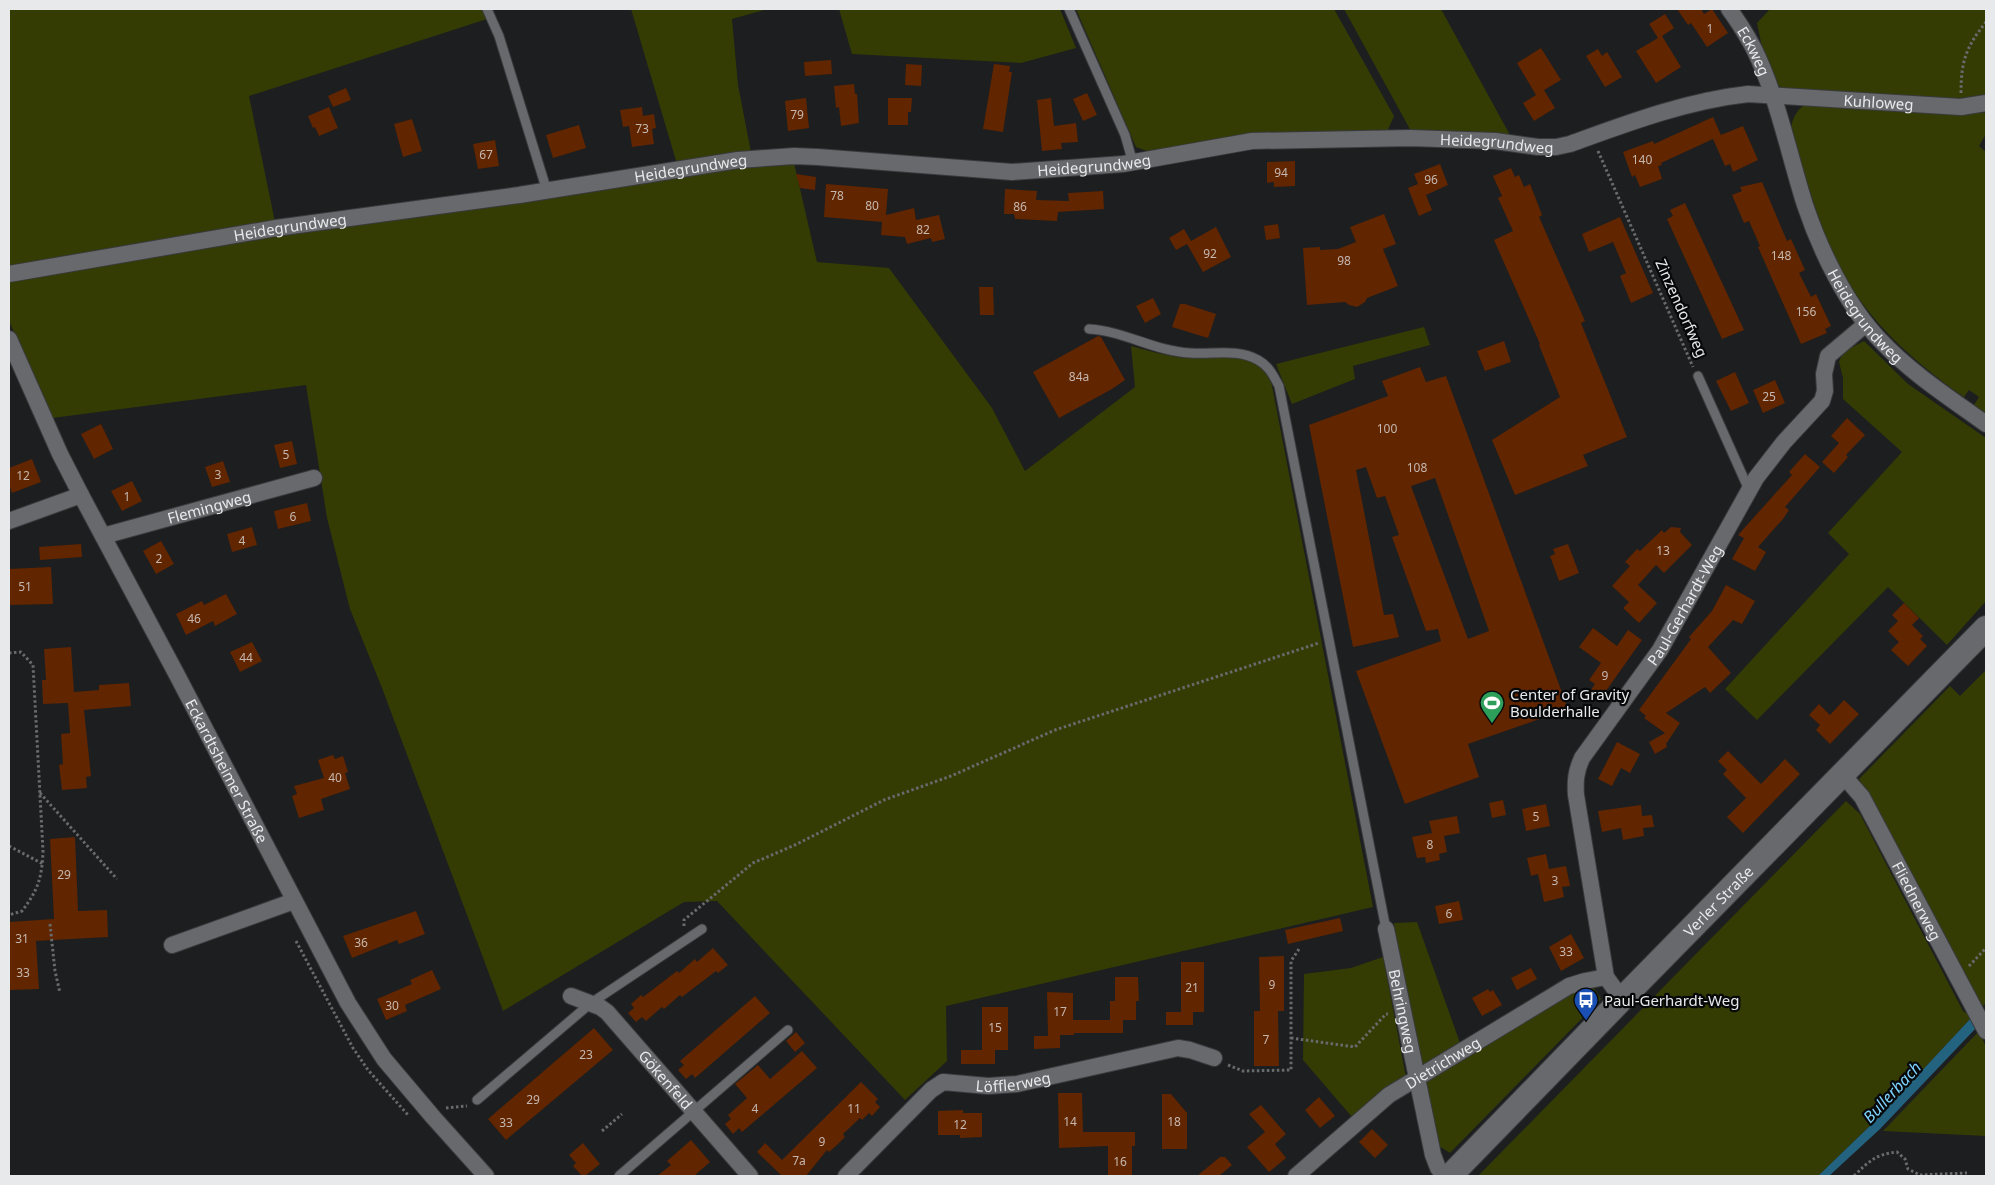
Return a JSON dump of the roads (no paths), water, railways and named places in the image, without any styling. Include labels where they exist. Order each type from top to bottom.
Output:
[{"type":"main road","name":"Verler Straße","points":[[1450,1176],[1622,998],[1986,628]]},
{"type":"street","name":"Eckweg","points":[[1730,9],[1754,48],[1771,95]]},
{"type":"street","name":"Heidegrundweg","points":[[9,274],[276,228],[547,190],[738,160],[794,156],[1012,172],[1133,162],[1252,141],[1411,138],[1495,141],[1538,147],[1556,147],[1591,137],[1657,113],[1748,94],[1771,95],[1816,233],[1840,283],[1866,324],[1884,345],[1914,372],[1986,424]]},
{"type":"street","name":"Kuhloweg","points":[[1771,95],[1961,106],[1986,102]]},
{"type":"street","name":"Paul-Gerhardt-Weg","points":[[1622,998],[1606,977],[1576,796],[1575,780],[1578,768],[1587,752],[1660,650],[1749,490],[1784,442],[1822,401],[1825,391],[1824,374],[1828,356],[1866,324]]},
{"type":"street","name":"Eckardtsheimer Straße","points":[[9,339],[60,454],[81,495],[294,901],[362,1026],[384,1059],[413,1095],[486,1176]]},
{"type":"street","name":"Flemingweg","points":[[103,536],[314,478]]},
{"type":"street","points":[[9,520],[81,495]]},
{"type":"street","name":"Fliednerweg","points":[[1842,774],[1862,797],[1986,1031]]},
{"type":"street","points":[[172,945],[294,901]]},
{"type":"street","name":"Behringweg","points":[[1386,929],[1433,1155],[1438,1168],[1446,1176]]},
{"type":"street","name":"Dietrichweg","points":[[1296,1176],[1389,1095],[1416,1077],[1568,986],[1606,977]]},
{"type":"street","name":"Gökenfeld","points":[[571,996],[591,1003],[607,1012],[750,1176]]},
{"type":"street","name":"Löfflerweg","points":[[846,1176],[931,1090],[943,1082],[988,1086],[1017,1084],[1178,1048],[1214,1058]]},
{"type":"lane","points":[[487,9],[500,36],[547,190]]},
{"type":"lane","points":[[1068,9],[1125,135],[1133,162]]},
{"type":"lane","points":[[1089,329],[1107,330],[1160,348],[1189,354],[1239,353],[1258,360],[1270,368],[1279,386],[1386,929]]},
{"type":"lane","name":"Zinzendorfweg","points":[[1698,376],[1749,490]]},
{"type":"lane","points":[[477,1100],[591,1003],[702,929]]},
{"type":"lane","points":[[619,1176],[788,1030]]},
{"type":"water","points":[[1972,1017],[1977,1027],[1880,1129],[1829,1176],[1818,1176],[1874,1122]]},
{"type":"place","name":"Center of Gravity Boulderhalle","points":[[1492,724]]},
{"type":"place","name":"Paul-Gerhardt-Weg","points":[[1586,1021]]},
{"type":"water label","name":"Bullerbach","points":[[1892,1092]]}]
